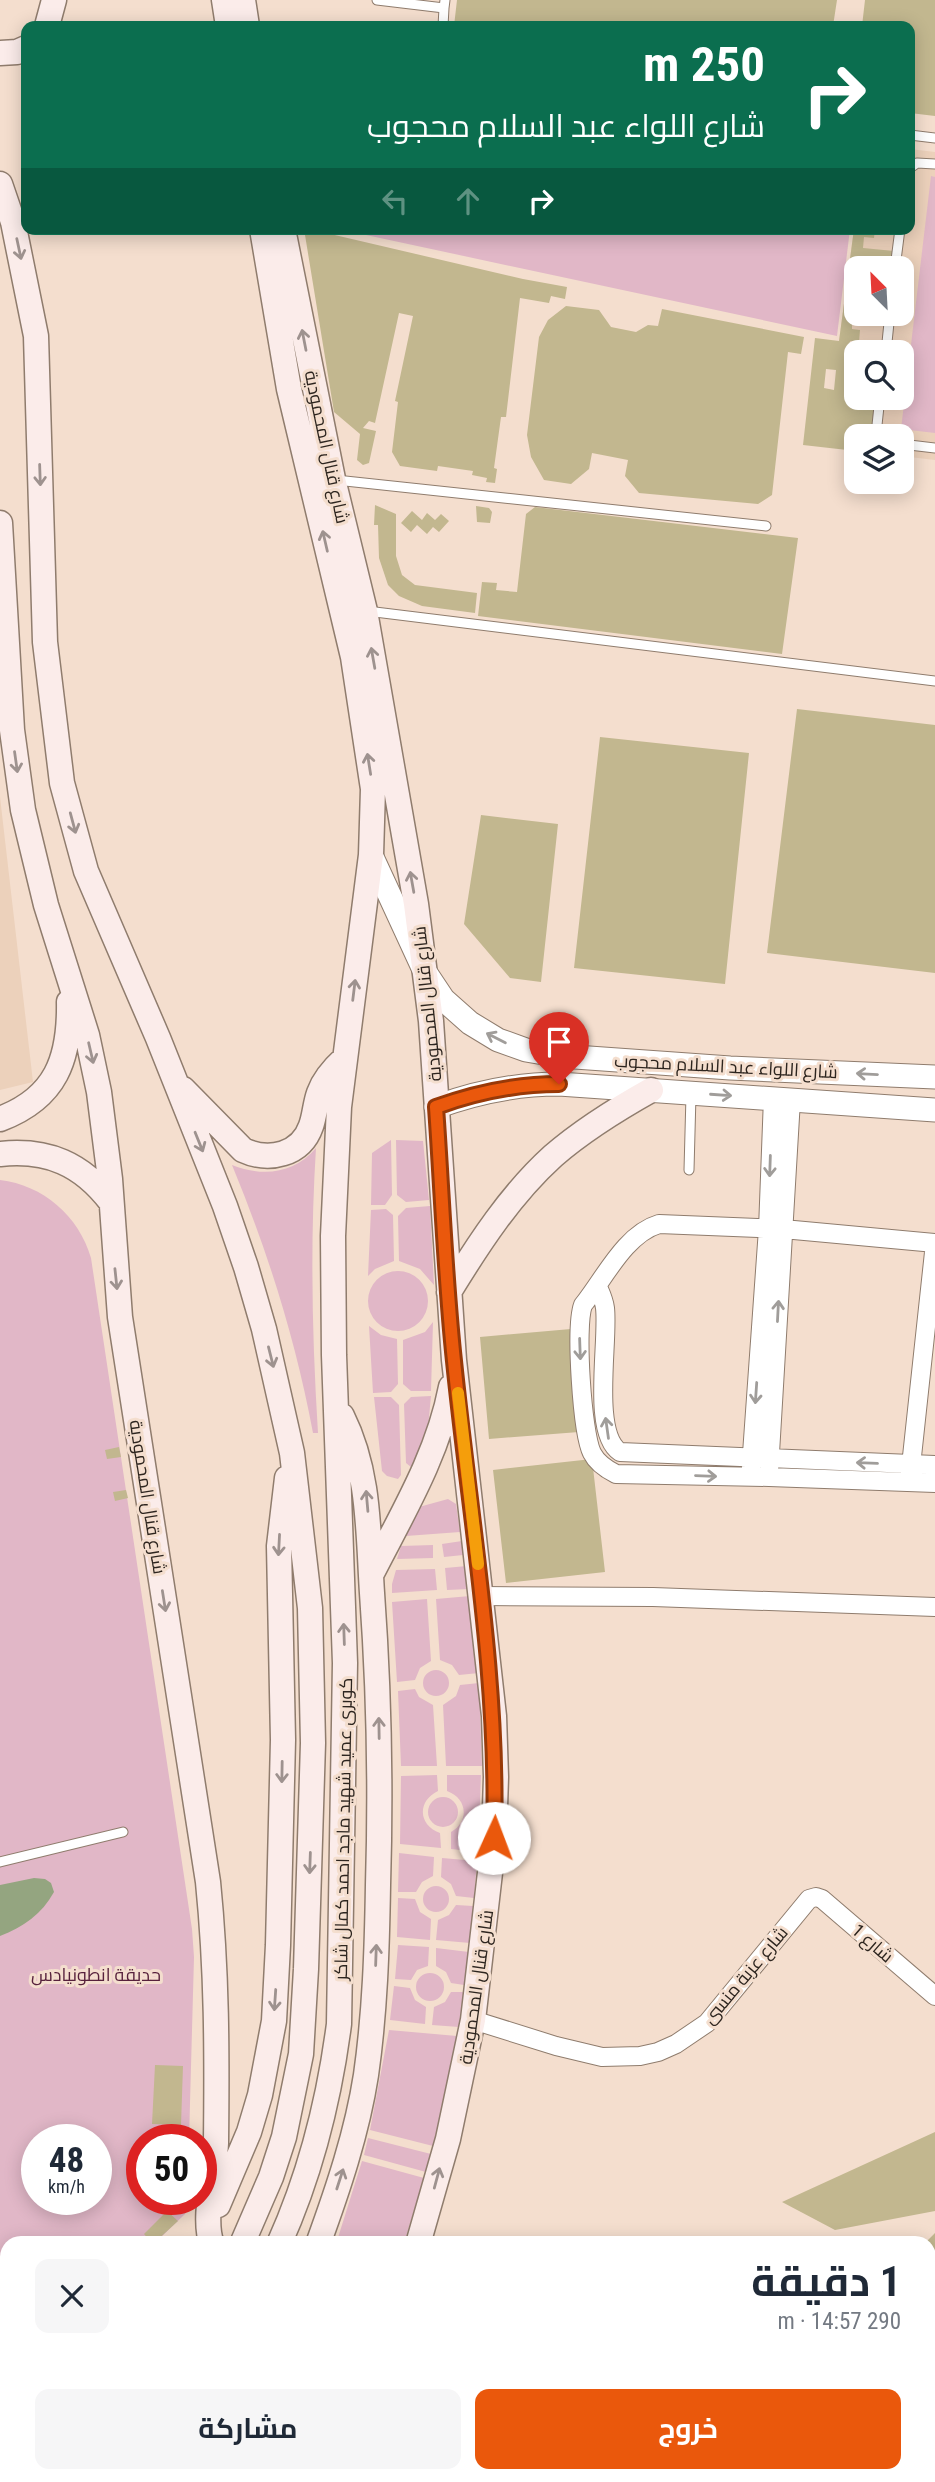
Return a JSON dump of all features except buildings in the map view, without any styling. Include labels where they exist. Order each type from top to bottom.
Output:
[{"type":"main road","points":[[48,21],[54,0]]},
{"type":"main road","points":[[224,0],[227,21]]},
{"type":"main road","points":[[243,0],[246,21]]},
{"type":"main road","points":[[0,53],[21,50]]},
{"type":"main road","points":[[0,184],[13,222],[36,336],[45,642],[62,783],[86,872],[158,1038],[225,1206],[246,1267],[292,1453],[281,1515],[279,1546],[283,1740],[274,2021],[260,2095],[249,2132],[207,2236]]},
{"type":"main road","name":"شارع قنال المحمودية","points":[[263,235],[289,389],[353,657],[373,789],[371,855],[345,1058]]},
{"type":"main road","name":"شارع قنال المحمودية","points":[[284,235],[333,480],[365,611],[416,904],[425,972],[454,1360],[494,1716],[496,1777],[489,1898],[473,2020],[448,2139],[420,2236]]},
{"type":"main road","name":"شارع قنال المحمودية","points":[[0,523],[12,730],[23,810],[46,905],[87,1035],[99,1092],[110,1179],[120,1317],[206,1870],[215,1955],[218,2029],[216,2147],[206,2236]]},
{"type":"main road","points":[[0,1119],[24,1109],[44,1092],[57,1073],[67,1045],[69,977]]},
{"type":"main road","points":[[173,1079],[235,1143],[252,1154],[272,1156],[291,1150],[306,1137],[318,1094],[325,1080],[345,1058]]},
{"type":"main road","name":"كوبرى عميد شهيد ماجد احمد كمال شاكر","points":[[282,2236],[306,2178],[321,2128],[335,2050],[341,1972],[345,1662],[334,1354],[333,1236],[339,1107],[345,1058]]},
{"type":"main road","points":[[449,1292],[502,1212],[534,1174],[572,1140],[651,1090]]},
{"type":"main road","points":[[0,1154],[51,1157],[76,1168],[96,1182],[111,1202]]},
{"type":"main road","points":[[371,1576],[430,1458],[452,1385],[454,1360]]},
{"type":"main road","points":[[321,2236],[355,2129],[372,2025],[380,1784],[376,1648],[365,1486],[355,1445],[337,1406]]},
{"type":"main road","name":"كوبرى عميد شهيد ماجد احمد كمال شاكر","points":[[245,2236],[271,2177],[294,2095],[301,2054],[314,1673],[310,1608],[292,1453]]},
{"type":"street","name":"شارع اللواء عبد السلام محجوب","points":[[371,855],[425,972],[443,999],[470,1023],[498,1040],[526,1050],[561,1056],[730,1068],[935,1077]]},
{"type":"street","name":"شارع اللواء عبد السلام محجوب","points":[[436,1107],[484,1091],[534,1084],[935,1110]]},
{"type":"street","points":[[782,1099],[775,1229],[763,1465],[750,1477],[617,1474],[597,1460],[588,1445],[581,1377],[579,1316],[583,1305],[630,1243],[648,1227],[673,1224],[775,1229],[935,1243],[932,1322],[910,1473]]},
{"type":"street","points":[[598,1287],[606,1311],[603,1397],[606,1430],[612,1445],[621,1452],[763,1465],[910,1473],[935,1483]]},
{"type":"street","points":[[617,1474],[621,1452]]},
{"type":"street","points":[[910,1473],[935,1465]]},
{"type":"street","points":[[482,1597],[653,1597],[935,1607]]},
{"type":"street","name":"شارع عزبة منسى","points":[[473,2020],[601,2057],[630,2057],[658,2052],[676,2045],[707,2023],[809,1899]]},
{"type":"street","name":"شارع 1","points":[[809,1899],[822,1899],[935,1996]]},
{"type":"lane","points":[[377,0],[444,4]]},
{"type":"lane","points":[[915,136],[935,138]]},
{"type":"lane","points":[[915,164],[935,164]]},
{"type":"lane","points":[[897,256],[899,235]]},
{"type":"lane","points":[[914,446],[935,448]]},
{"type":"lane","points":[[333,480],[766,526]]},
{"type":"lane","points":[[365,611],[935,681]]},
{"type":"lane","points":[[689,1170],[691,1093]]},
{"type":"lane","points":[[0,1861],[123,1832]]},
{"type":"shaded area","points":[[915,150],[935,152],[935,460],[914,458],[914,424],[854,424],[851,410],[914,410],[914,340],[844,340],[844,369],[839,341],[844,304],[844,326],[914,326],[914,256],[850,256],[853,235],[915,235]]},
{"type":"shaded area","points":[[0,797],[33,1082],[0,1090]]},
{"type":"shaded area","points":[[34,1878],[45,1879],[51,1883],[54,1892],[44,1907],[31,1919],[0,1936],[0,1885]]},
{"type":"green space","points":[[931,176],[935,177],[935,433],[914,431],[914,424],[902,424],[903,410],[914,410],[914,340],[912,340]]},
{"type":"green space","points":[[366,235],[849,235],[847,256],[844,256],[837,336]]},
{"type":"green space","points":[[391,1140],[392,1195],[385,1205],[371,1205],[372,1153]]},
{"type":"green space","points":[[396,1140],[423,1141],[429,1200],[406,1202],[397,1195]]},
{"type":"green space","points":[[316,1148],[312,1290],[318,1433],[313,1433],[280,1297],[232,1165],[255,1171],[277,1171],[298,1163]]},
{"type":"green space","name":"حديقة انطونيادس","points":[[0,1180],[31,1188],[57,1205],[78,1229],[91,1258],[192,1929],[194,1957],[189,2124],[126,2124],[126,2215],[184,2215],[162,2236],[0,2236]]},
{"type":"green space","points":[[430,1206],[434,1285],[420,1269],[399,1261],[398,1216],[406,1208]]},
{"type":"green space","points":[[386,1209],[393,1215],[394,1261],[375,1269],[368,1276],[371,1210]]},
{"type":"green space","points":[[392,1271],[404,1271],[420,1279],[426,1289],[426,1313],[420,1323],[404,1331],[392,1331],[376,1323],[368,1307],[368,1295],[376,1279]]},
{"type":"green space","points":[[433,1322],[431,1391],[411,1391],[403,1384],[403,1340],[425,1332]]},
{"type":"green space","points":[[369,1326],[381,1335],[397,1339],[398,1384],[391,1392],[373,1393]]},
{"type":"green space","points":[[431,1396],[428,1428],[411,1467],[406,1463],[404,1404],[411,1397]]},
{"type":"green space","points":[[374,1397],[391,1397],[399,1405],[401,1475],[398,1479],[387,1476],[382,1471]]},
{"type":"green space","points":[[448,1499],[456,1504],[460,1532],[406,1536],[419,1507]]},
{"type":"green space","points":[[462,1541],[463,1555],[444,1557],[442,1544]]},
{"type":"green space","points":[[433,1545],[433,1558],[397,1559],[401,1546]]},
{"type":"green space","points":[[467,1566],[469,1589],[447,1590],[445,1568]]},
{"type":"green space","points":[[435,1569],[437,1590],[392,1593],[396,1570]]},
{"type":"green space","points":[[470,1596],[479,1673],[459,1675],[452,1665],[440,1660],[436,1599]]},
{"type":"green space","points":[[427,1599],[431,1661],[420,1668],[415,1680],[397,1682],[392,1602]]},
{"type":"green space","points":[[436,1670],[445,1674],[449,1683],[445,1692],[436,1696],[427,1692],[423,1683],[427,1674]]},
{"type":"green space","points":[[479,1683],[482,1766],[446,1766],[443,1705],[456,1696],[460,1685]]},
{"type":"green space","points":[[415,1689],[419,1697],[433,1705],[437,1766],[401,1766],[398,1691]]},
{"type":"green space","points":[[437,1775],[438,1791],[426,1801],[423,1813],[427,1824],[440,1833],[441,1848],[400,1844],[401,1776]]},
{"type":"green space","points":[[447,1775],[481,1775],[478,1852],[451,1849],[451,1832],[461,1822],[464,1810],[459,1799],[447,1791]]},
{"type":"green space","points":[[443,1797],[453,1802],[458,1812],[453,1822],[443,1827],[433,1822],[428,1812],[433,1802]]},
{"type":"green space","points":[[399,1853],[434,1857],[433,1876],[422,1882],[416,1892],[398,1892]]},
{"type":"green space","points":[[442,1858],[477,1861],[474,1898],[456,1896],[451,1884],[441,1877]]},
{"type":"green space","points":[[436,1886],[445,1890],[449,1899],[445,1908],[436,1912],[427,1908],[423,1899],[427,1890]]},
{"type":"green space","points":[[398,1898],[415,1899],[420,1912],[431,1919],[430,1940],[397,1937]]},
{"type":"green space","points":[[456,1905],[473,1906],[470,1943],[436,1940],[438,1920],[449,1915]]},
{"type":"green space","points":[[398,1945],[429,1947],[428,1966],[417,1970],[411,1980],[395,1979]]},
{"type":"green space","points":[[436,1948],[469,1952],[464,1985],[451,1983],[446,1972],[436,1966]]},
{"type":"green space","points":[[430,1973],[440,1977],[444,1987],[440,1997],[430,2001],[420,1997],[416,1987],[420,1977]]},
{"type":"green space","points":[[394,1986],[410,1988],[415,2000],[426,2007],[425,2024],[390,2020]]},
{"type":"green space","points":[[451,1992],[464,1992],[459,2027],[432,2025],[434,2007],[445,2002]]},
{"type":"green space","points":[[389,2030],[457,2036],[433,2146],[370,2130]]},
{"type":"green space","points":[[368,2138],[431,2154],[426,2172],[364,2155]]},
{"type":"green space","points":[[362,2161],[424,2178],[406,2236],[339,2236]]},
{"type":"slow traffic","points":[[458,1393],[478,1564]]},
{"type":"route","points":[[494,1838],[494,1716],[454,1360],[436,1107],[484,1091],[534,1084],[559,1084]]}]
